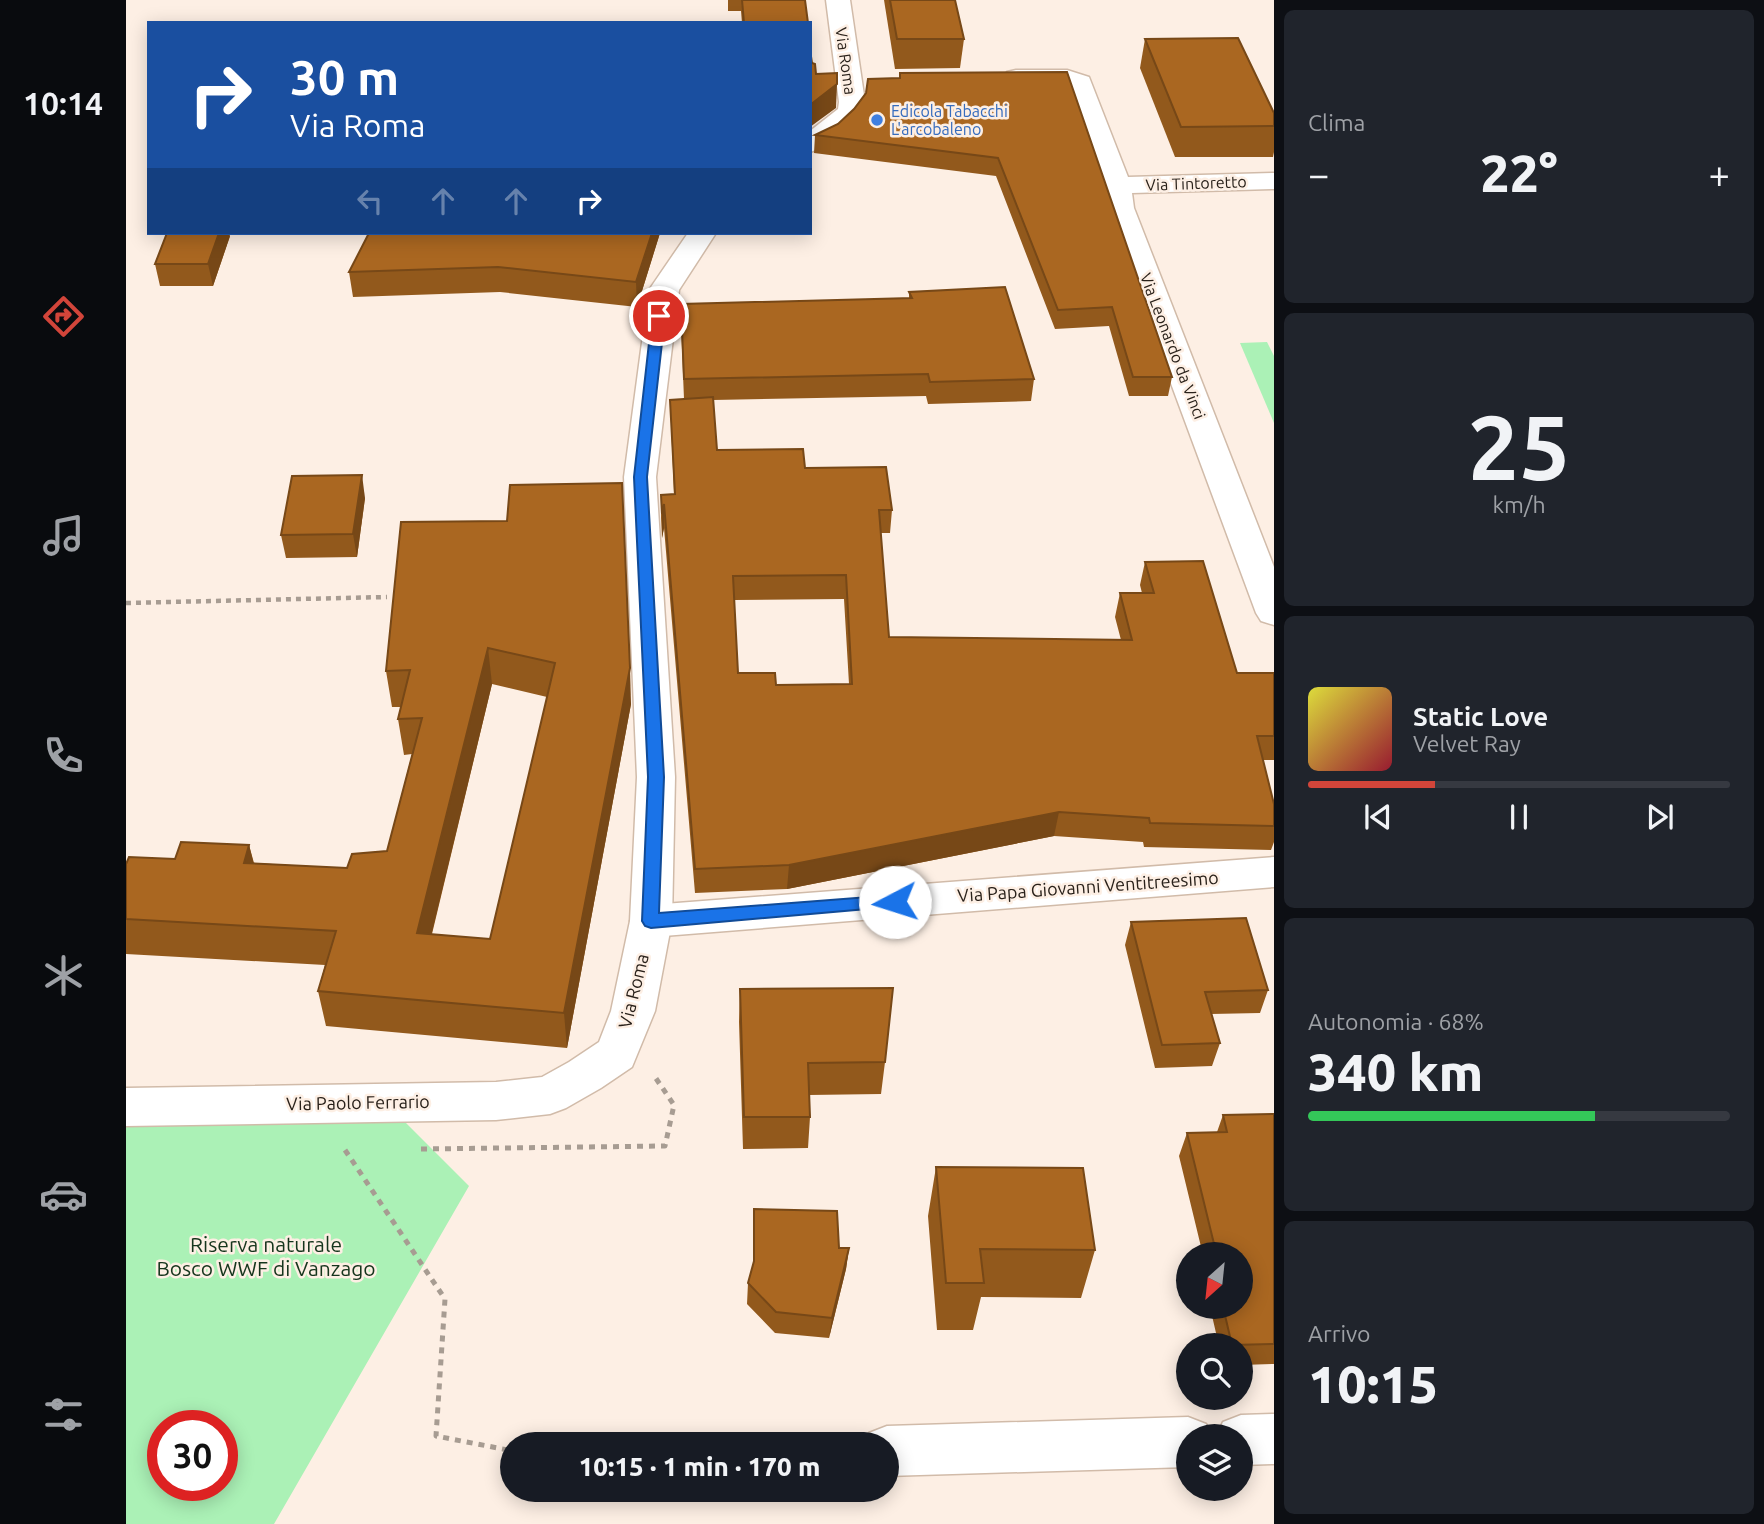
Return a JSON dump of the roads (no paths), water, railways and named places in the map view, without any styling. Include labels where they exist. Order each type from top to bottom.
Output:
[{"type":"street","name":"Via Roma","points":[[812,142],[850,112],[849,80],[838,0]]},
{"type":"street","name":"Via Leonardo da Vinci","points":[[998,78],[1076,78],[1118,185],[1121,208],[1274,613]]},
{"type":"street","points":[[849,80],[875,79]]},
{"type":"street","name":"Via Tintoretto","points":[[1118,185],[1274,181]]},
{"type":"street","name":"Via Roma","points":[[585,1075],[616,1054],[633,1011],[651,921],[656,777],[640,477],[664,290],[701,235]]},
{"type":"street","name":"Via Papa Giovanni Ventitreesimo","points":[[651,921],[1274,872]]},
{"type":"street","name":"Via Paolo Ferrario","points":[[126,1107],[496,1101],[550,1095],[585,1075]]},
{"type":"street","points":[[1253,1440],[1274,1439]]},
{"type":"street","points":[[899,1451],[1176,1442]]},
{"type":"place","name":"Edicola Tabacchi L'arcobaleno","points":[[877,120]]},
{"type":"park label","name":"Riserva naturale Bosco WWF di Vanzago","points":[[266,1257]]}]
